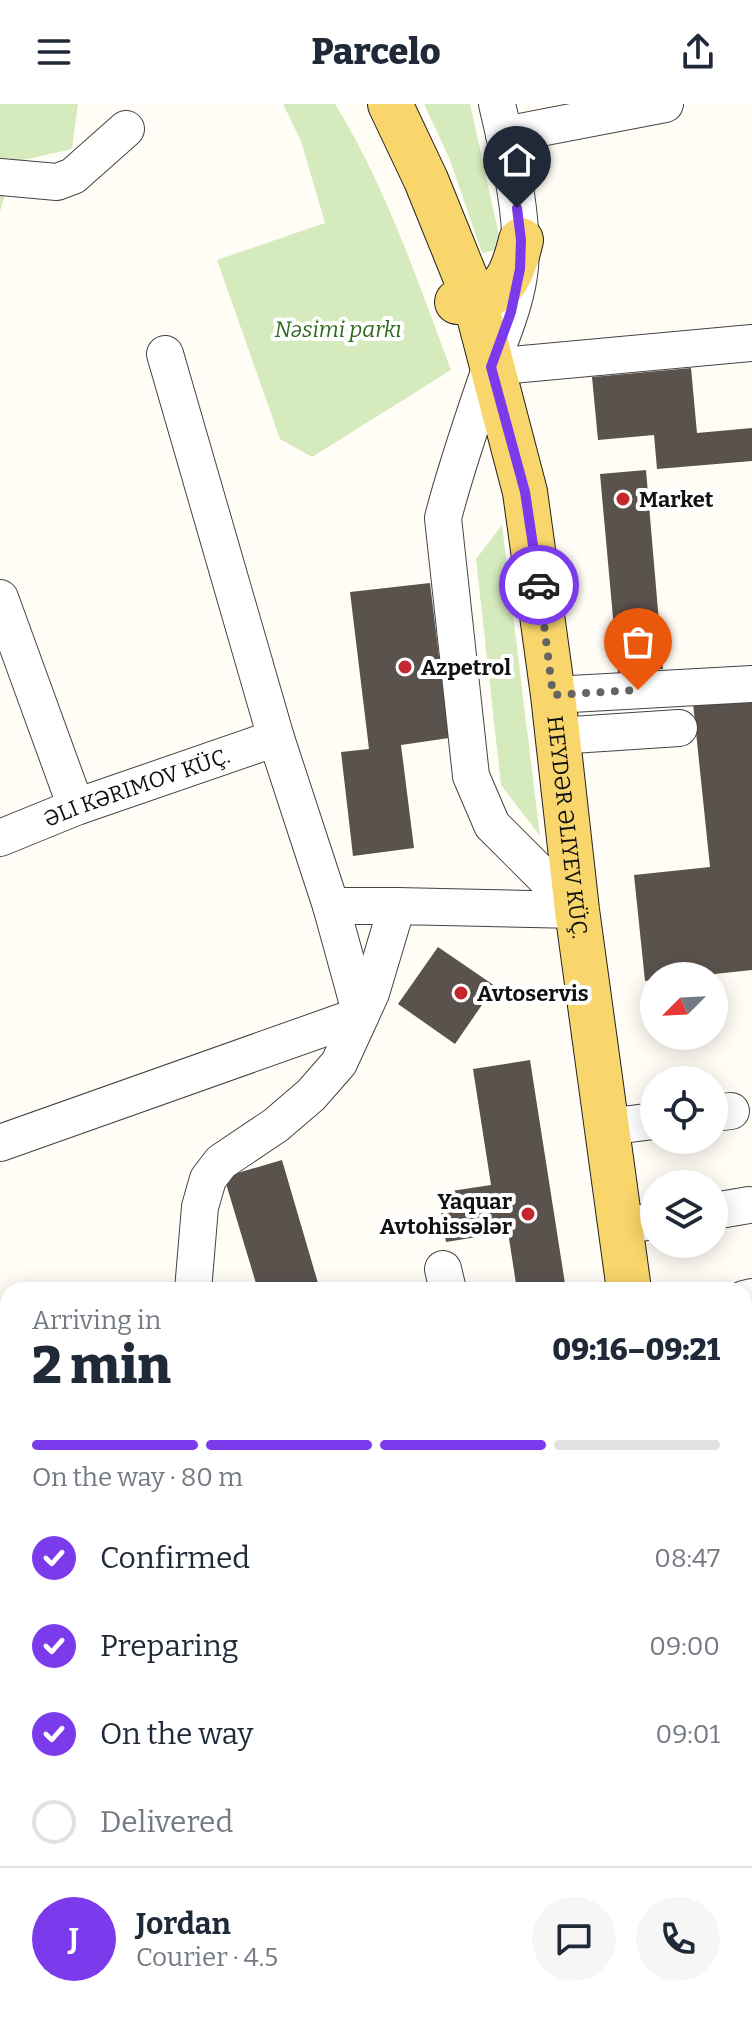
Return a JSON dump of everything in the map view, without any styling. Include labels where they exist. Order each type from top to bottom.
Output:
[{"type":"main road","points":[[362,104],[466,301]]},
{"type":"main road","points":[[390,104],[426,180],[466,301]]},
{"type":"main road","points":[[466,301],[489,297],[501,288],[509,277],[521,240]]},
{"type":"main road","name":"HEYDƏR ƏLIYEV KÜÇ.","points":[[466,301],[491,367],[525,492],[606,1127],[637,1224],[630,1282]]},
{"type":"street","points":[[577,910],[492,825],[471,776],[443,518],[450,488],[511,312],[520,269],[521,240],[500,119],[665,104]]},
{"type":"street","points":[[0,177],[57,182],[73,176],[126,129]]},
{"type":"street","points":[[491,367],[752,343]]},
{"type":"street","points":[[165,354],[276,738],[331,906],[361,1015]]},
{"type":"street","points":[[0,598],[76,807]]},
{"type":"street","points":[[555,716],[752,684]]},
{"type":"street","points":[[555,716],[679,728]]},
{"type":"street","name":"ƏLI KƏRIMOV KÜÇ.","points":[[0,838],[76,807],[276,738]]},
{"type":"street","points":[[331,906],[577,910]]},
{"type":"street","points":[[194,1282],[200,1207],[208,1179],[221,1162],[276,1125],[311,1095],[339,1063],[371,993],[397,906]]},
{"type":"street","points":[[0,1143],[361,1015]]},
{"type":"street","points":[[606,1127],[640,1123]]},
{"type":"street","points":[[728,1209],[749,1205]]},
{"type":"green space","points":[[0,104],[78,104],[72,149],[14,162],[0,212]]},
{"type":"green space","name":"Nəsimi parkı","points":[[283,104],[335,104],[385,200],[451,370],[312,457],[280,439],[217,260],[325,223],[301,141]]},
{"type":"green space","points":[[424,104],[470,104],[502,249],[482,253],[450,160]]},
{"type":"green space","points":[[502,525],[540,836],[501,785],[476,559]]},
{"type":"building","points":[[691,368],[697,433],[752,428],[752,461],[657,469],[654,435],[598,440],[592,377]]},
{"type":"building","points":[[646,470],[663,669],[618,673],[600,474]]},
{"type":"building","points":[[430,583],[449,738],[401,745],[414,848],[353,856],[341,752],[369,749],[350,592]]},
{"type":"building","points":[[752,697],[752,970],[728,973],[728,962],[643,962],[634,875],[710,867],[693,703]]},
{"type":"building","points":[[438,947],[495,986],[455,1044],[398,1004]]},
{"type":"building","points":[[530,1060],[565,1282],[516,1282],[508,1232],[446,1242],[438,1193],[491,1185],[473,1069]]},
{"type":"building","points":[[282,1160],[318,1282],[256,1282],[224,1177]]},
{"type":"way so far","points":[[539,585],[553,695],[638,690]]},
{"type":"place","name":"Market","points":[[623,499]]},
{"type":"place","name":"Azpetrol","points":[[405,667]]},
{"type":"place","name":"Avtoservis","points":[[461,993]]},
{"type":"place","name":"Yaquar Avtohissələr","points":[[528,1214]]},
{"type":"route","points":[[517,208],[521,240],[520,269],[511,312],[491,367],[525,492],[539,585]]}]
